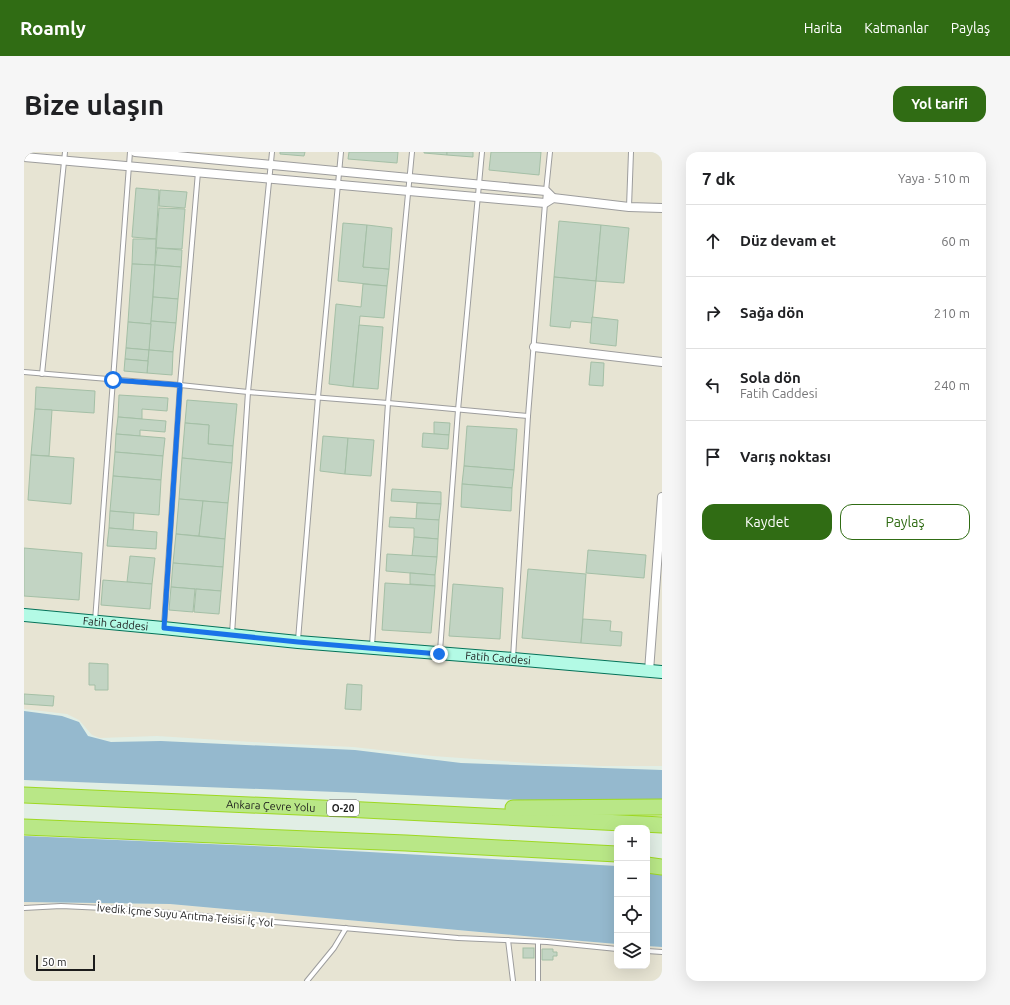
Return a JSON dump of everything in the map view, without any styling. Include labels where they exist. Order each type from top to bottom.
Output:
[{"type":"highway","name":"Ankara Çevre Yolu","points":[[24,795],[344,808],[662,825]]},
{"type":"highway","points":[[344,808],[662,807]]},
{"type":"highway","points":[[24,827],[406,843],[614,854]]},
{"type":"highway","points":[[406,843],[614,863]]},
{"type":"highway","points":[[650,855],[662,856]]},
{"type":"highway","points":[[650,865],[662,866]]},
{"type":"street","points":[[135,152],[546,191],[553,198],[629,207],[662,208]]},
{"type":"street","points":[[24,157],[545,203],[553,198]]},
{"type":"street","points":[[534,347],[662,362]]},
{"type":"street","points":[[649,671],[662,497]]},
{"type":"street","name":"Fatih Caddesi","points":[[24,615],[298,642],[662,672]]},
{"type":"lane","points":[[42,374],[65,152]]},
{"type":"lane","points":[[95,622],[130,152]]},
{"type":"lane","points":[[232,635],[248,392],[272,152]]},
{"type":"lane","points":[[298,642],[318,397],[341,152]]},
{"type":"lane","points":[[372,648],[388,403],[412,152]]},
{"type":"lane","points":[[439,654],[458,410],[482,152]]},
{"type":"lane","points":[[513,659],[528,416],[550,152]]},
{"type":"lane","points":[[629,207],[631,152]]},
{"type":"lane","points":[[164,628],[180,385],[198,172]]},
{"type":"lane","points":[[24,372],[528,416]]},
{"type":"lane","name":"İvedik İçme Suyu Arıtma Teisisi İç Yol","points":[[24,908],[61,906],[125,909],[458,938],[614,948]]},
{"type":"lane","points":[[307,981],[334,948],[346,928]]},
{"type":"lane","points":[[508,940],[513,981]]},
{"type":"lane","points":[[538,942],[538,981]]},
{"type":"lane","points":[[650,951],[662,952]]},
{"type":"shaded area","points":[[24,152],[662,152],[662,766],[543,764],[433,756],[353,747],[157,736],[100,738],[92,735],[79,720],[67,714],[24,709]]},
{"type":"shaded area","points":[[24,711],[62,716],[79,722],[88,736],[111,742],[161,741],[355,750],[461,763],[662,770],[662,804],[630,805],[24,780]]},
{"type":"shaded area","points":[[24,836],[299,848],[614,866],[614,944],[170,904],[24,902]]},
{"type":"shaded area","points":[[650,868],[662,869],[662,947],[650,946]]},
{"type":"shaded area","points":[[24,902],[170,904],[614,944],[614,969],[650,969],[650,946],[662,947],[662,981],[24,981]]},
{"type":"building","points":[[280,152],[305,152],[304,156],[280,154]]},
{"type":"building","points":[[349,152],[398,152],[397,163],[348,159]]},
{"type":"building","points":[[447,152],[447,155],[424,153]]},
{"type":"building","points":[[447,152],[473,152],[473,157],[447,155]]},
{"type":"building","points":[[491,152],[541,152],[539,175],[489,170]]},
{"type":"building","points":[[136,188],[159,190],[156,239],[132,237]]},
{"type":"building","points":[[160,190],[187,192],[185,208],[159,206]]},
{"type":"building","points":[[159,208],[185,209],[182,249],[156,248]]},
{"type":"building","points":[[559,221],[601,225],[596,281],[554,277]]},
{"type":"building","points":[[343,223],[367,225],[363,267],[389,269],[387,286],[338,281]]},
{"type":"building","points":[[367,225],[392,228],[389,269],[363,267]]},
{"type":"building","points":[[601,225],[629,228],[624,283],[596,281]]},
{"type":"building","points":[[133,239],[156,239],[155,265],[132,264]]},
{"type":"building","points":[[157,248],[182,250],[181,267],[155,265]]},
{"type":"building","points":[[132,264],[155,265],[151,324],[128,322]]},
{"type":"building","points":[[155,265],[181,267],[178,299],[153,297]]},
{"type":"building","points":[[554,277],[596,281],[592,323],[571,321],[570,328],[550,326]]},
{"type":"building","points":[[363,284],[387,286],[384,318],[360,316],[353,387],[329,384],[336,304],[361,307]]},
{"type":"building","points":[[153,297],[178,299],[176,323],[151,321]]},
{"type":"building","points":[[592,317],[618,320],[616,346],[590,343]]},
{"type":"building","points":[[151,321],[176,323],[173,352],[149,350]]},
{"type":"building","points":[[128,322],[151,324],[149,350],[126,348]]},
{"type":"building","points":[[359,325],[383,327],[378,389],[353,387]]},
{"type":"building","points":[[126,348],[149,350],[148,361],[125,359]]},
{"type":"building","points":[[149,350],[173,352],[172,375],[147,373]]},
{"type":"building","points":[[125,359],[148,361],[147,373],[124,371]]},
{"type":"building","points":[[591,362],[604,363],[603,386],[589,385]]},
{"type":"building","points":[[36,387],[95,391],[94,413],[35,409]]},
{"type":"building","points":[[119,395],[168,398],[167,411],[142,409],[142,419],[118,417]]},
{"type":"building","points":[[187,400],[237,404],[233,446],[208,444],[209,425],[185,423]]},
{"type":"building","points":[[35,409],[52,410],[49,456],[31,455]]},
{"type":"building","points":[[118,417],[166,421],[165,432],[140,430],[140,436],[116,434]]},
{"type":"building","points":[[434,422],[450,423],[449,435],[434,434]]},
{"type":"building","points":[[185,423],[209,425],[208,444],[233,446],[232,463],[182,458]]},
{"type":"building","points":[[467,426],[517,429],[514,470],[464,466]]},
{"type":"building","points":[[423,433],[449,435],[448,449],[422,447]]},
{"type":"building","points":[[116,434],[165,438],[163,456],[115,452]]},
{"type":"building","points":[[323,436],[348,438],[345,474],[320,471]]},
{"type":"building","points":[[348,438],[374,440],[371,476],[345,474]]},
{"type":"building","points":[[115,452],[163,456],[161,480],[113,476]]},
{"type":"building","points":[[31,455],[74,458],[71,504],[28,500]]},
{"type":"building","points":[[182,458],[232,463],[228,503],[179,499]]},
{"type":"building","points":[[464,466],[514,470],[512,488],[462,484]]},
{"type":"building","points":[[113,476],[161,480],[159,515],[110,511]]},
{"type":"building","points":[[462,484],[512,488],[511,511],[461,507]]},
{"type":"building","points":[[392,489],[441,492],[441,504],[391,501]]},
{"type":"building","points":[[179,499],[203,501],[199,536],[176,534]]},
{"type":"building","points":[[203,501],[228,503],[225,539],[199,536]]},
{"type":"building","points":[[417,503],[441,504],[439,520],[416,519]]},
{"type":"building","points":[[110,511],[134,513],[133,530],[109,528]]},
{"type":"building","points":[[390,517],[439,520],[438,539],[414,537],[414,528],[389,527]]},
{"type":"building","points":[[109,528],[157,532],[156,549],[107,546]]},
{"type":"building","points":[[176,534],[225,539],[223,567],[173,563]]},
{"type":"building","points":[[414,537],[438,539],[437,557],[412,556]]},
{"type":"building","points":[[24,548],[82,553],[79,600],[24,596]]},
{"type":"building","points":[[588,550],[646,555],[644,578],[586,573]]},
{"type":"building","points":[[387,554],[437,557],[435,575],[386,571]]},
{"type":"building","points":[[130,556],[155,558],[152,584],[127,582]]},
{"type":"building","points":[[173,563],[223,567],[221,591],[171,587]]},
{"type":"building","points":[[528,569],[586,574],[581,643],[522,638]]},
{"type":"building","points":[[410,573],[435,575],[435,586],[410,584]]},
{"type":"building","points":[[103,580],[152,584],[150,609],[101,605]]},
{"type":"building","points":[[385,583],[435,586],[431,633],[382,630]]},
{"type":"building","points":[[453,584],[503,588],[500,639],[449,636]]},
{"type":"building","points":[[171,587],[195,589],[193,612],[169,610]]},
{"type":"building","points":[[196,589],[221,591],[219,614],[194,612]]},
{"type":"building","points":[[583,619],[611,621],[610,631],[622,632],[621,646],[581,643]]},
{"type":"building","points":[[89,663],[108,664],[108,690],[95,690],[95,685],[89,685]]},
{"type":"building","points":[[347,684],[362,685],[361,710],[345,709]]},
{"type":"building","points":[[24,694],[54,696],[53,706],[24,704]]},
{"type":"building","points":[[523,948],[534,948],[534,958],[523,958]]},
{"type":"building","points":[[542,949],[553,949],[553,952],[557,952],[557,956],[553,956],[553,960],[542,960]]},
{"type":"route","points":[[113,380],[180,385],[164,628],[298,642],[439,654]]}]
